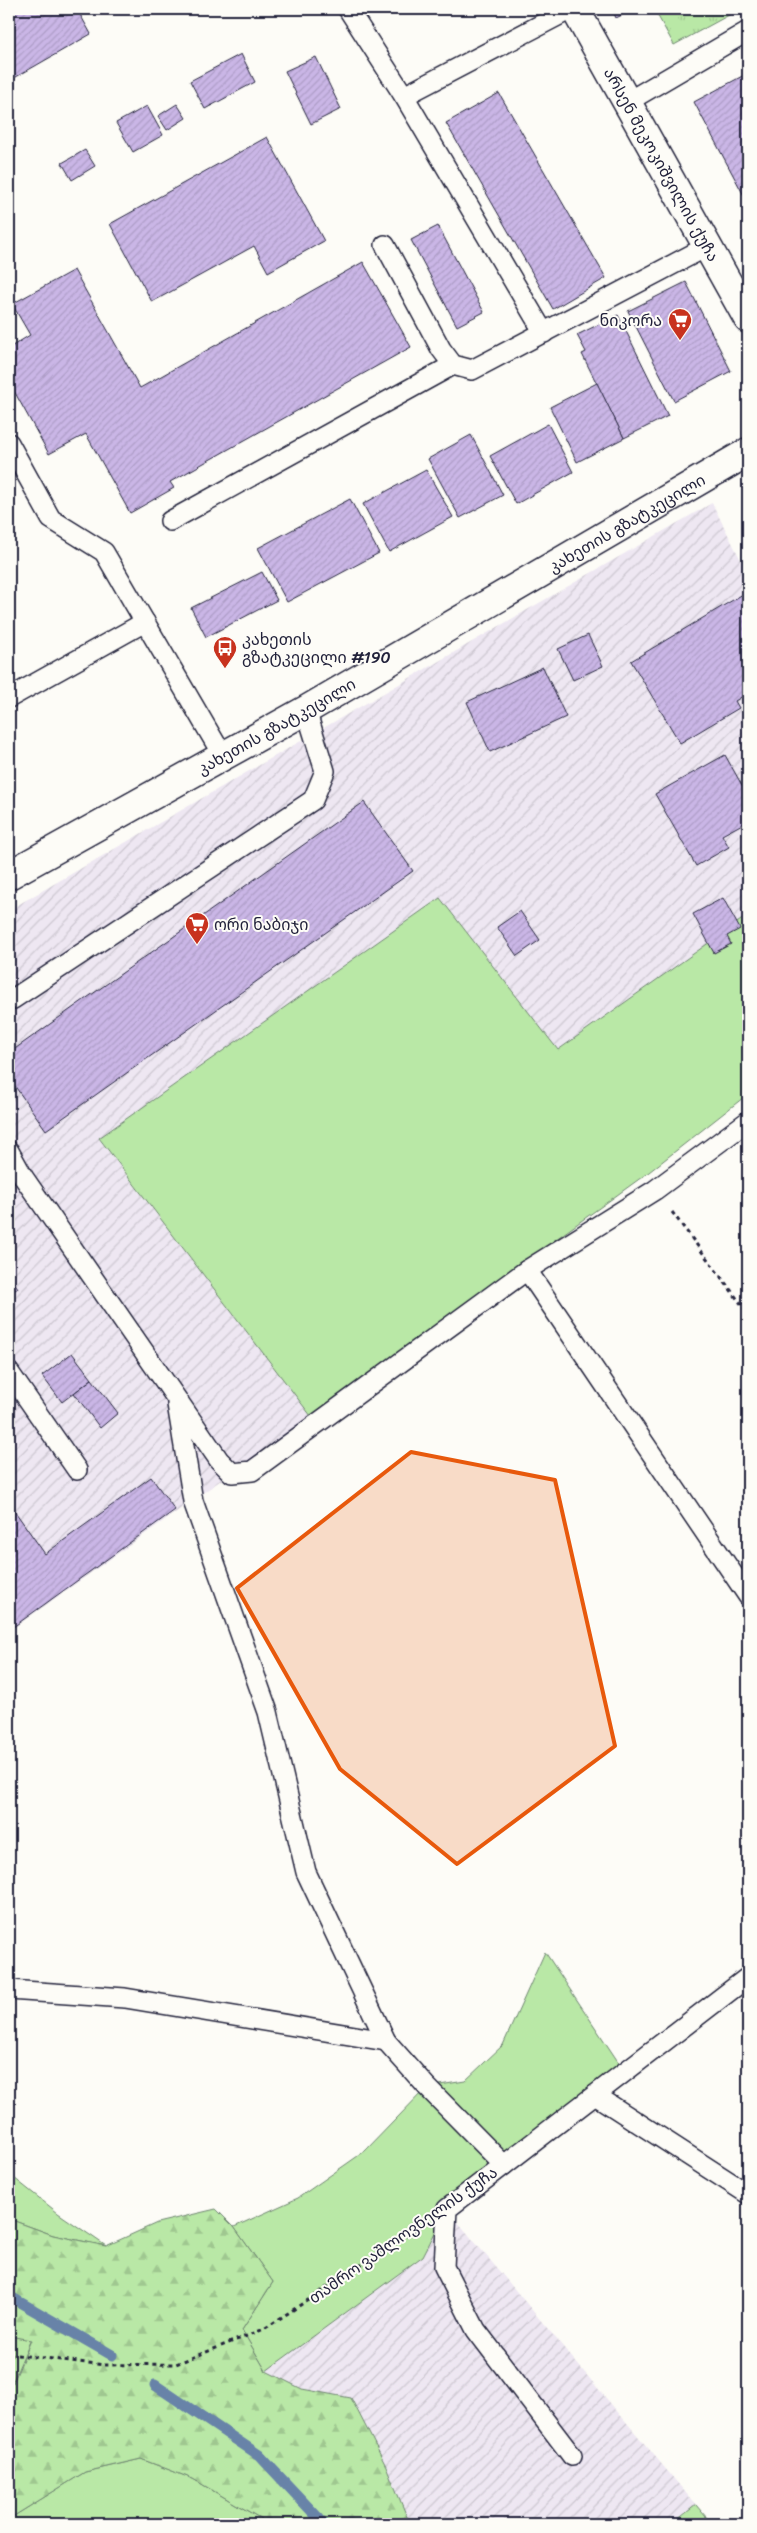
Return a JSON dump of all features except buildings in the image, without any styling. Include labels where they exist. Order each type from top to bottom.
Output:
[{"type":"main road","name":"არსენ მეკოკიშვილის ქუჩა","points":[[575,9],[748,319]]},
{"type":"main road","name":"კახეთის გზატკეცილი","points":[[9,874],[306,710],[748,452]]},
{"type":"lane","points":[[348,9],[404,96],[544,333]]},
{"type":"lane","points":[[404,96],[571,9]]},
{"type":"lane","points":[[627,102],[748,31]]},
{"type":"lane","points":[[385,245],[442,349],[453,365],[472,370],[708,246]]},
{"type":"lane","points":[[170,521],[453,365]]},
{"type":"lane","points":[[9,443],[51,519],[104,552],[223,756]]},
{"type":"lane","points":[[9,698],[145,622]]},
{"type":"lane","points":[[9,998],[13,999],[313,800],[325,771],[306,710]]},
{"type":"lane","points":[[9,1151],[24,1178],[219,1460],[232,1472],[252,1471],[527,1270],[655,1190],[748,1121]]},
{"type":"lane","points":[[527,1270],[748,1596]]},
{"type":"lane","points":[[9,1372],[76,1470]]},
{"type":"lane","points":[[176,1398],[193,1501],[268,1712],[306,1872],[386,2041],[427,2088],[504,2165]]},
{"type":"lane","name":"თამრო ვაშლოვნელის ქუჩა","points":[[447,2209],[748,1977]]},
{"type":"lane","points":[[9,1990],[125,1998],[386,2041]]},
{"type":"lane","points":[[595,2095],[748,2194]]},
{"type":"lane","points":[[447,2209],[444,2267],[472,2322],[572,2456]]},
{"type":"path","points":[[655,1190],[748,1313]]},
{"type":"path","name":"თამრო ვაშლოვნელის ქუჩა","points":[[9,2354],[105,2365],[176,2364],[264,2330],[447,2209]]},
{"type":"path","points":[[118,2524],[136,2521],[158,2524]]},
{"type":"highlighted area","points":[[411,1452],[555,1480],[615,1746],[457,1864],[340,1769],[237,1588]]},
{"type":"shaded area","points":[[712,503],[748,574],[748,915],[558,1050],[440,898],[99,1139],[311,1416],[9,1631],[9,910]]},
{"type":"shaded area","points":[[447,2209],[696,2505],[672,2524],[410,2524],[386,2466],[351,2398],[302,2389],[266,2371],[423,2256]]},
{"type":"green space","points":[[654,9],[740,9],[674,45]]},
{"type":"green space","points":[[440,898],[558,1050],[748,915],[748,1094],[649,1172],[311,1416],[99,1138]]},
{"type":"green space","points":[[545,1952],[625,2072],[447,2209],[423,2256],[266,2371],[242,2330],[273,2282],[234,2227],[298,2198],[365,2151],[427,2087],[465,2081],[503,2045]]},
{"type":"green space","points":[[9,2174],[58,2213],[106,2246],[53,2235],[9,2219]]},
{"type":"green space","points":[[216,2209],[234,2227],[273,2282],[242,2330],[266,2371],[302,2389],[351,2398],[386,2466],[410,2524],[270,2524],[193,2479],[141,2459],[85,2472],[9,2519],[9,2384],[13,2383],[31,2340],[9,2336],[9,2219],[53,2235],[106,2246],[157,2223]]},
{"type":"green space","points":[[9,2336],[31,2339],[12,2383],[9,2384]]},
{"type":"green space","points":[[141,2459],[193,2479],[270,2524],[158,2524],[136,2521],[118,2524],[9,2524],[9,2519],[85,2472]]},
{"type":"green space","points":[[696,2505],[712,2524],[672,2524]]},
{"type":"waterway","points":[[9,2296],[112,2355]]},
{"type":"waterway","points":[[155,2385],[259,2455],[324,2524]]},
{"type":"place","name":"ნიკორა","points":[[680,341]]},
{"type":"place","name":"კახეთის გზატკეცილი #190","points":[[225,669]]},
{"type":"place","name":"ორი ნაბიჯი","points":[[197,945]]}]
